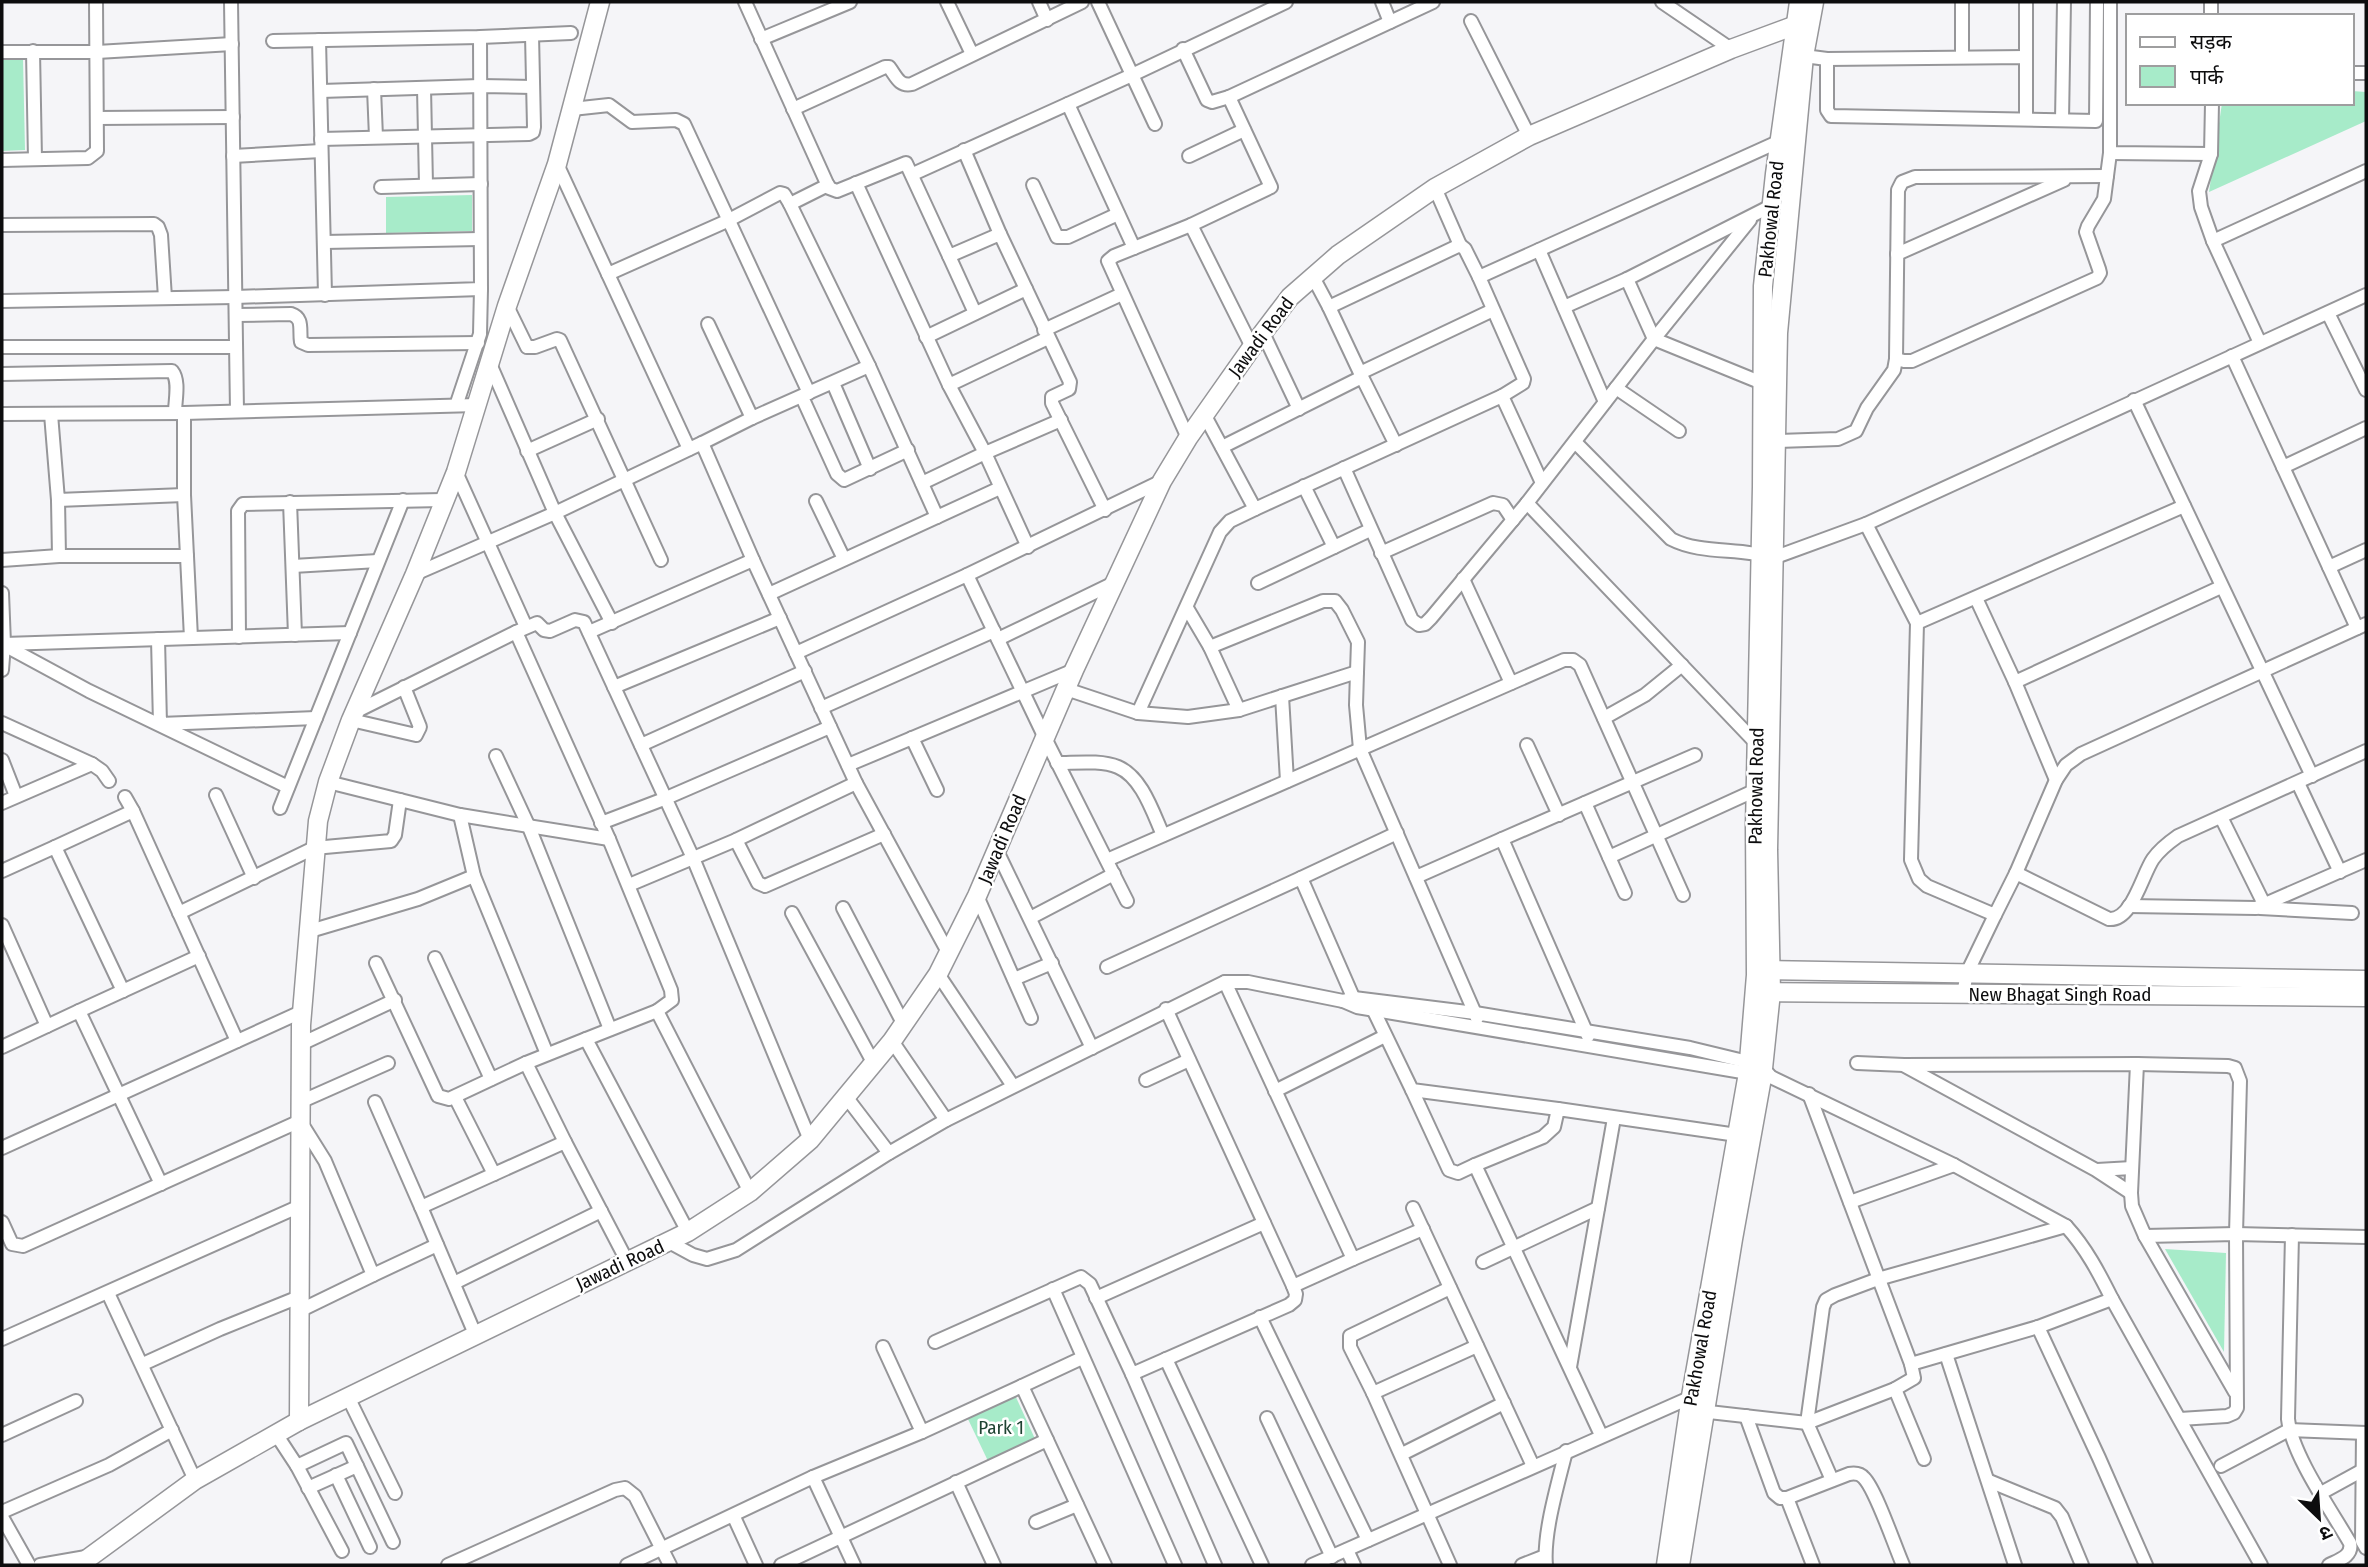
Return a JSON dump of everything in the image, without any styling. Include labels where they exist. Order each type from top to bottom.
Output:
[{"type":"street","points":[[2,159],[88,158],[95,155],[96,2]]},
{"type":"street","points":[[231,2],[237,411]]},
{"type":"street","points":[[299,1421],[301,1012],[310,931],[314,848],[322,802],[353,716],[456,472],[508,306],[557,164],[600,2]]},
{"type":"street","points":[[745,2],[829,188],[836,191],[906,163],[975,313]]},
{"type":"street","points":[[761,39],[850,2]]},
{"type":"street","points":[[947,2],[972,54]]},
{"type":"street","points":[[1039,2],[1047,20]]},
{"type":"street","points":[[793,109],[885,67],[889,67],[900,83],[908,85],[1082,2]]},
{"type":"street","points":[[1098,2],[1155,124]]},
{"type":"street","points":[[913,174],[1286,2]]},
{"type":"street","points":[[1382,2],[1390,22]]},
{"type":"street","points":[[1182,49],[1207,100],[1212,102],[1229,97],[1433,2]]},
{"type":"street","points":[[1662,2],[1731,49]]},
{"type":"street","name":"Pakhowal Road","points":[[1680,1565],[1696,1406],[1710,1391],[1758,1072],[1763,970],[1756,790],[1757,744],[1776,441],[1778,332],[1804,56],[1799,2]]},
{"type":"street","name":"Pakhowal Road","points":[[1763,970],[1768,850],[1763,286],[1780,141],[1802,25],[1814,2]]},
{"type":"street","points":[[1962,2],[1962,57]]},
{"type":"street","points":[[2026,2],[2026,119]]},
{"type":"street","points":[[2062,120],[2064,2]]},
{"type":"street","points":[[1896,359],[1912,361],[2097,278],[2100,273],[2086,232],[2104,199],[2110,153],[2102,121],[2097,2]]},
{"type":"street","points":[[2102,121],[2109,2]]},
{"type":"street","points":[[1471,21],[1529,136]]},
{"type":"street","name":"Jawadi Road","points":[[85,1561],[195,1480],[299,1421],[688,1232],[750,1192],[810,1140],[892,1041],[938,974],[977,897],[1074,670],[1162,481],[1204,414],[1290,297],[1361,238],[1435,188],[1529,136],[1731,49],[1802,25]]},
{"type":"street","points":[[273,41],[571,33]]},
{"type":"street","points":[[233,156],[376,137],[523,135],[533,132],[532,35]]},
{"type":"street","points":[[457,403],[478,343],[481,323],[480,37]]},
{"type":"street","points":[[319,40],[325,295]]},
{"type":"street","points":[[2,52],[97,52],[232,44]]},
{"type":"street","points":[[33,51],[35,159]]},
{"type":"street","points":[[1804,56],[1827,59],[2026,57]]},
{"type":"street","points":[[1827,59],[1827,110],[1831,116],[2102,121]]},
{"type":"street","points":[[321,91],[480,86],[533,88]]},
{"type":"street","points":[[424,88],[426,186]]},
{"type":"street","points":[[374,89],[376,137]]},
{"type":"street","points":[[1188,438],[1108,261],[1271,187],[1229,97]]},
{"type":"street","points":[[1068,104],[1134,248]]},
{"type":"street","points":[[572,109],[609,105],[632,122],[681,121],[687,129],[806,395],[840,477],[844,480],[908,450]]},
{"type":"street","points":[[2212,105],[2211,154],[2199,191],[2203,214],[2213,242],[2260,343]]},
{"type":"street","points":[[97,118],[233,117]]},
{"type":"street","points":[[1189,156],[1244,130]]},
{"type":"street","points":[[1479,277],[1780,141]]},
{"type":"street","points":[[964,150],[1070,385],[1069,389],[1051,400],[1105,510]]},
{"type":"street","points":[[2110,153],[2211,154]]},
{"type":"street","points":[[557,164],[690,449]]},
{"type":"street","points":[[2213,242],[2366,171]]},
{"type":"street","points":[[1776,441],[1838,439],[1856,431],[1867,408],[1894,370],[1898,190],[1908,178],[2107,176]]},
{"type":"street","points":[[1897,254],[2070,177]]},
{"type":"street","points":[[856,183],[926,337],[985,453],[1028,547]]},
{"type":"street","points":[[381,187],[481,184]]},
{"type":"street","points":[[790,204],[828,185]]},
{"type":"street","points":[[1032,185],[1058,237],[1068,237],[1118,214]]},
{"type":"street","points":[[1138,713],[1220,532],[1230,521],[1502,396],[1524,383],[1479,277],[1465,249],[1460,245],[1435,188]]},
{"type":"street","points":[[608,274],[727,221],[780,193],[785,194],[869,366],[937,517]]},
{"type":"street","points":[[1564,307],[1627,279],[1771,206]]},
{"type":"street","points":[[1343,468],[1412,620],[1419,625],[1424,624],[1527,503],[1753,216]]},
{"type":"street","points":[[2,225],[154,224],[161,235],[165,298]]},
{"type":"street","points":[[1191,225],[1299,409]]},
{"type":"street","points":[[949,256],[1000,234]]},
{"type":"street","points":[[324,242],[480,239]]},
{"type":"street","points":[[1329,307],[1460,245]]},
{"type":"street","points":[[1539,250],[1605,402]]},
{"type":"street","points":[[1313,277],[1396,445]]},
{"type":"street","points":[[1627,279],[1654,339],[1762,383]]},
{"type":"street","points":[[2,301],[235,298],[481,289]]},
{"type":"street","points":[[926,337],[1026,289]]},
{"type":"street","points":[[949,385],[1122,294]]},
{"type":"street","points":[[1575,442],[1671,539],[1686,547],[1767,556],[1866,524],[2366,295]]},
{"type":"street","points":[[508,306],[527,347],[554,339],[560,340],[661,560]]},
{"type":"street","points":[[1222,447],[1493,310]]},
{"type":"street","points":[[2328,313],[2366,390]]},
{"type":"street","points":[[236,315],[296,316],[300,323],[301,342],[308,345],[478,343]]},
{"type":"street","points":[[709,324],[752,418]]},
{"type":"street","points":[[2,347],[236,347]]},
{"type":"street","points":[[1964,993],[1967,973],[2016,873],[2056,780],[2066,765],[2081,754],[2362,626],[2329,567],[2232,356]]},
{"type":"street","points":[[490,364],[555,513],[612,623]]},
{"type":"street","points":[[415,574],[555,513],[752,418],[869,366]]},
{"type":"street","points":[[2,374],[172,371],[176,375],[191,638]]},
{"type":"street","points":[[833,383],[870,469]]},
{"type":"street","points":[[1616,388],[1679,431]]},
{"type":"street","points":[[1502,396],[1542,483]]},
{"type":"street","points":[[2134,400],[2312,776]]},
{"type":"street","points":[[2,414],[180,413],[477,404]]},
{"type":"street","points":[[51,414],[58,499],[59,556]]},
{"type":"street","points":[[1204,414],[1255,509]]},
{"type":"street","points":[[527,451],[598,419]]},
{"type":"street","points":[[922,482],[1060,420]]},
{"type":"street","points":[[2283,467],[2366,428]]},
{"type":"street","points":[[702,443],[856,782],[949,954]]},
{"type":"street","points":[[376,963],[438,1096],[449,1099],[547,1054],[657,1011],[668,1004],[673,996],[521,630],[487,541],[456,472]]},
{"type":"street","points":[[796,653],[1028,547],[1162,481]]},
{"type":"street","points":[[1304,486],[1334,547]]},
{"type":"street","points":[[769,594],[1000,488]]},
{"type":"street","points":[[58,499],[184,495]]},
{"type":"street","points":[[280,808],[403,500]]},
{"type":"street","points":[[239,637],[239,507],[248,502],[443,500]]},
{"type":"street","points":[[816,501],[844,559]]},
{"type":"street","points":[[290,502],[295,635]]},
{"type":"street","points":[[1381,553],[1493,503],[1503,505],[1513,520]]},
{"type":"street","points":[[1527,503],[1757,744]]},
{"type":"street","points":[[1917,623],[2184,506]]},
{"type":"street","points":[[1866,524],[1917,623],[1911,860],[1919,880],[1927,886],[1995,915]]},
{"type":"street","points":[[1258,583],[1370,530]]},
{"type":"street","points":[[2329,567],[2366,550]]},
{"type":"street","points":[[2,560],[59,556],[187,556]]},
{"type":"street","points":[[589,632],[753,560]]},
{"type":"street","points":[[293,566],[378,561]]},
{"type":"street","points":[[967,575],[1127,901]]},
{"type":"street","points":[[1463,579],[1511,683]]},
{"type":"street","points":[[821,708],[1116,582]]},
{"type":"street","points":[[2015,682],[2221,587]]},
{"type":"street","points":[[2,593],[2,670]]},
{"type":"street","points":[[1976,598],[2056,780]]},
{"type":"street","points":[[1210,647],[1322,601],[1332,600],[1340,606],[1358,642],[1356,705],[1360,750],[1482,1029]]},
{"type":"street","points":[[1186,608],[1210,647],[1239,710]]},
{"type":"street","points":[[614,687],[780,618]]},
{"type":"street","points":[[353,716],[404,687],[537,623],[544,630],[550,631],[579,619],[584,622],[693,858],[810,1140]]},
{"type":"street","points":[[4,644],[350,633]]},
{"type":"street","points":[[159,639],[160,724]]},
{"type":"street","points":[[4,644],[89,691],[288,787]]},
{"type":"street","points":[[1107,860],[1564,660],[1573,660],[1580,665],[1683,895]]},
{"type":"street","points":[[1604,718],[1645,695],[1682,665]]},
{"type":"street","points":[[848,765],[1074,670]]},
{"type":"street","points":[[641,745],[804,671]]},
{"type":"street","points":[[1066,689],[1138,713],[1188,717],[1239,710],[1357,673]]},
{"type":"street","points":[[353,716],[416,735],[420,727],[404,687]]},
{"type":"street","points":[[1282,696],[1287,781]]},
{"type":"street","points":[[160,724],[316,718]]},
{"type":"street","points":[[2,723],[92,764],[102,771],[109,781]]},
{"type":"street","points":[[601,823],[664,799],[830,727]]},
{"type":"street","points":[[912,738],[937,790]]},
{"type":"street","points":[[1527,745],[1559,815]]},
{"type":"street","points":[[2016,873],[2109,919],[2122,917],[2151,861],[2162,847],[2178,836],[2366,751]]},
{"type":"street","points":[[1416,877],[1695,755]]},
{"type":"street","points":[[496,756],[529,827],[610,1029]]},
{"type":"street","points":[[2,760],[16,796]]},
{"type":"street","points":[[1057,763],[1102,764],[1117,766],[1128,772],[1143,792],[1163,835]]},
{"type":"street","points":[[2,803],[92,764]]},
{"type":"street","points":[[328,782],[460,815],[609,839]]},
{"type":"street","points":[[629,885],[736,840],[856,782]]},
{"type":"street","points":[[2298,783],[2340,872]]},
{"type":"street","points":[[1609,857],[1756,790]]},
{"type":"street","points":[[216,795],[254,878]]},
{"type":"street","points":[[125,797],[237,1041]]},
{"type":"street","points":[[179,913],[314,848],[391,841],[395,835],[400,800]]},
{"type":"street","points":[[1585,803],[1625,893]]},
{"type":"street","points":[[2,871],[133,810]]},
{"type":"street","points":[[460,815],[474,876],[547,1054]]},
{"type":"street","points":[[2221,817],[2260,906]]},
{"type":"street","points":[[1107,967],[1397,832]]},
{"type":"street","points":[[736,840],[758,883],[765,887],[884,834]]},
{"type":"street","points":[[1502,839],[1592,1046]]},
{"type":"street","points":[[55,847],[123,991]]},
{"type":"street","points":[[997,851],[1092,1048]]},
{"type":"street","points":[[2260,906],[2366,860]]},
{"type":"street","points":[[1030,918],[1114,874]]},
{"type":"street","points":[[310,931],[418,899],[474,876]]},
{"type":"street","points":[[1301,878],[1359,1003],[1385,1037],[1449,1170],[1458,1173],[1542,1137],[1554,1127],[1558,1109]]},
{"type":"street","points":[[977,897],[1031,1017]]},
{"type":"street","points":[[2129,906],[2260,906],[2352,913]]},
{"type":"street","points":[[843,908],[904,1025]]},
{"type":"street","points":[[792,914],[874,1064]]},
{"type":"street","points":[[3,932],[47,1026]]},
{"type":"street","points":[[2,1047],[199,956]]},
{"type":"street","points":[[435,958],[491,1079]]},
{"type":"street","points":[[1014,979],[1052,963]]},
{"type":"street","name":"New Bhagat Singh Road","points":[[1763,970],[2366,980]]},
{"type":"street","points":[[938,974],[1013,1086]]},
{"type":"street","points":[[669,1242],[702,1258],[722,1256],[736,1250],[946,1120],[1224,982],[1248,982],[1482,1029],[1758,1072]]},
{"type":"street","points":[[1224,982],[1353,1259]]},
{"type":"street","name":"New Bhagat Singh Road","points":[[1763,992],[2366,997]]},
{"type":"street","points":[[301,1044],[395,1000]]},
{"type":"street","points":[[1359,1003],[1475,1013],[1690,1048],[1758,1072],[1809,1094],[1954,1165],[2066,1226],[2093,1261],[2261,1565]]},
{"type":"street","points":[[1132,1374],[1294,1301],[1296,1294],[1166,1009]]},
{"type":"street","points":[[79,1011],[161,1184]]},
{"type":"street","points":[[657,1011],[750,1192]]},
{"type":"street","points":[[2,1148],[301,1012]]},
{"type":"street","points":[[1275,1091],[1385,1037]]},
{"type":"street","points":[[586,1039],[688,1232]]},
{"type":"street","points":[[892,1041],[946,1120]]},
{"type":"street","points":[[1146,1080],[1189,1060]]},
{"type":"street","points":[[300,1102],[388,1063]]},
{"type":"street","points":[[526,1063],[627,1261]]},
{"type":"street","points":[[1857,1063],[2137,1064],[2235,1068],[2241,1081],[2236,1234],[2236,1408],[2234,1413],[2227,1416],[2180,1419]]},
{"type":"street","points":[[2137,1064],[2132,1206],[2145,1236],[2236,1392]]},
{"type":"street","points":[[1903,1065],[2096,1170],[2131,1193]]},
{"type":"street","name":"Pakhowal Road","points":[[1666,1565],[1696,1406],[1737,1135],[1758,1072]]},
{"type":"street","points":[[1412,1090],[1737,1135]]},
{"type":"street","points":[[1312,1565],[1601,1435],[1696,1406],[1746,1416],[1807,1423],[1895,1390],[1914,1378],[1809,1094]]},
{"type":"street","points":[[455,1097],[494,1174]]},
{"type":"street","points":[[847,1098],[889,1153]]},
{"type":"street","points":[[375,1102],[475,1334]]},
{"type":"street","points":[[1570,1367],[1614,1118]]},
{"type":"street","points":[[2,1222],[12,1244],[23,1246],[300,1121]]},
{"type":"street","points":[[300,1121],[325,1161],[373,1275]]},
{"type":"street","points":[[421,1207],[565,1142]]},
{"type":"street","points":[[1475,1165],[1601,1435]]},
{"type":"street","points":[[1850,1202],[1954,1165]]},
{"type":"street","points":[[2096,1170],[2132,1168]]},
{"type":"street","points":[[2,1339],[300,1206]]},
{"type":"street","points":[[1413,1208],[1533,1466]]},
{"type":"street","points":[[1483,1262],[1598,1208]]},
{"type":"street","points":[[454,1283],[601,1211]]},
{"type":"street","points":[[1096,1298],[1264,1223]]},
{"type":"street","points":[[1832,1480],[1807,1423],[1826,1300],[1878,1279],[2066,1226]]},
{"type":"street","points":[[1293,1286],[1423,1229]]},
{"type":"street","points":[[2145,1236],[2236,1234],[2366,1237]]},
{"type":"street","points":[[2292,1235],[2289,1430],[2297,1451],[2351,1549],[2349,1554],[2329,1565]]},
{"type":"street","points":[[143,1364],[373,1275],[438,1245]]},
{"type":"street","points":[[935,1342],[1081,1277],[1088,1282],[1132,1374],[1215,1565]]},
{"type":"street","points":[[1450,1288],[1350,1336],[1350,1348],[1402,1454],[1450,1565]]},
{"type":"street","points":[[1053,1289],[1175,1565]]},
{"type":"street","points":[[108,1293],[195,1480]]},
{"type":"street","points":[[1911,1364],[2038,1327],[2112,1299]]},
{"type":"street","points":[[1260,1317],[1368,1540]]},
{"type":"street","points":[[2038,1327],[2146,1565]]},
{"type":"street","points":[[1373,1393],[1477,1346]]},
{"type":"street","points":[[883,1347],[922,1432]]},
{"type":"street","points":[[1946,1354],[2015,1565]]},
{"type":"street","points":[[627,1565],[734,1517],[813,1477],[922,1432],[1082,1358]]},
{"type":"street","points":[[1166,1359],[1262,1565]]},
{"type":"street","points":[[1022,1386],[1105,1565]]},
{"type":"street","points":[[1895,1390],[1924,1459]]},
{"type":"street","points":[[348,1397],[395,1493]]},
{"type":"street","points":[[2,1435],[76,1401]]},
{"type":"street","points":[[1402,1454],[1504,1404]]},
{"type":"street","points":[[1746,1416],[1774,1493],[1787,1498],[1855,1473],[1866,1480],[1903,1565]]},
{"type":"street","points":[[1267,1418],[1332,1557]]},
{"type":"street","points":[[2,1512],[108,1465],[172,1430]]},
{"type":"street","points":[[2221,1466],[2289,1430],[2365,1433],[2362,1541],[2366,1548]]},
{"type":"street","points":[[276,1434],[297,1466],[342,1551]]},
{"type":"street","points":[[781,1565],[1047,1440]]},
{"type":"street","points":[[297,1466],[346,1443],[393,1542]]},
{"type":"street","points":[[1522,1565],[1545,1561],[1566,1451]]},
{"type":"street","points":[[308,1488],[357,1466]]},
{"type":"street","points":[[2321,1493],[2363,1470]]},
{"type":"street","points":[[336,1475],[370,1547]]},
{"type":"street","points":[[813,1477],[854,1565]]},
{"type":"street","points":[[1989,1481],[2055,1508],[2062,1517],[2082,1565]]},
{"type":"street","points":[[956,1482],[993,1565]]},
{"type":"street","points":[[448,1565],[622,1488],[633,1492],[670,1565]]},
{"type":"street","points":[[1787,1498],[1813,1565]]},
{"type":"street","points":[[1036,1522],[1077,1505]]},
{"type":"street","points":[[2,1517],[29,1565]]},
{"type":"street","points":[[734,1517],[756,1565]]},
{"type":"street","points":[[1347,1550],[1354,1565]]},
{"type":"street","points":[[40,1565],[85,1561]]},
{"type":"green space","points":[[23,59],[25,150],[2,151],[2,60]]},
{"type":"green space","points":[[2354,91],[2366,92],[2366,121],[2209,192],[2222,105],[2354,105]]},
{"type":"green space","points":[[472,195],[472,231],[386,233],[386,197]]},
{"type":"green space","points":[[2165,1249],[2226,1253],[2224,1352]]},
{"type":"green space","name":"Park 1","points":[[1014,1393],[1036,1441],[988,1461],[966,1415]]}]
